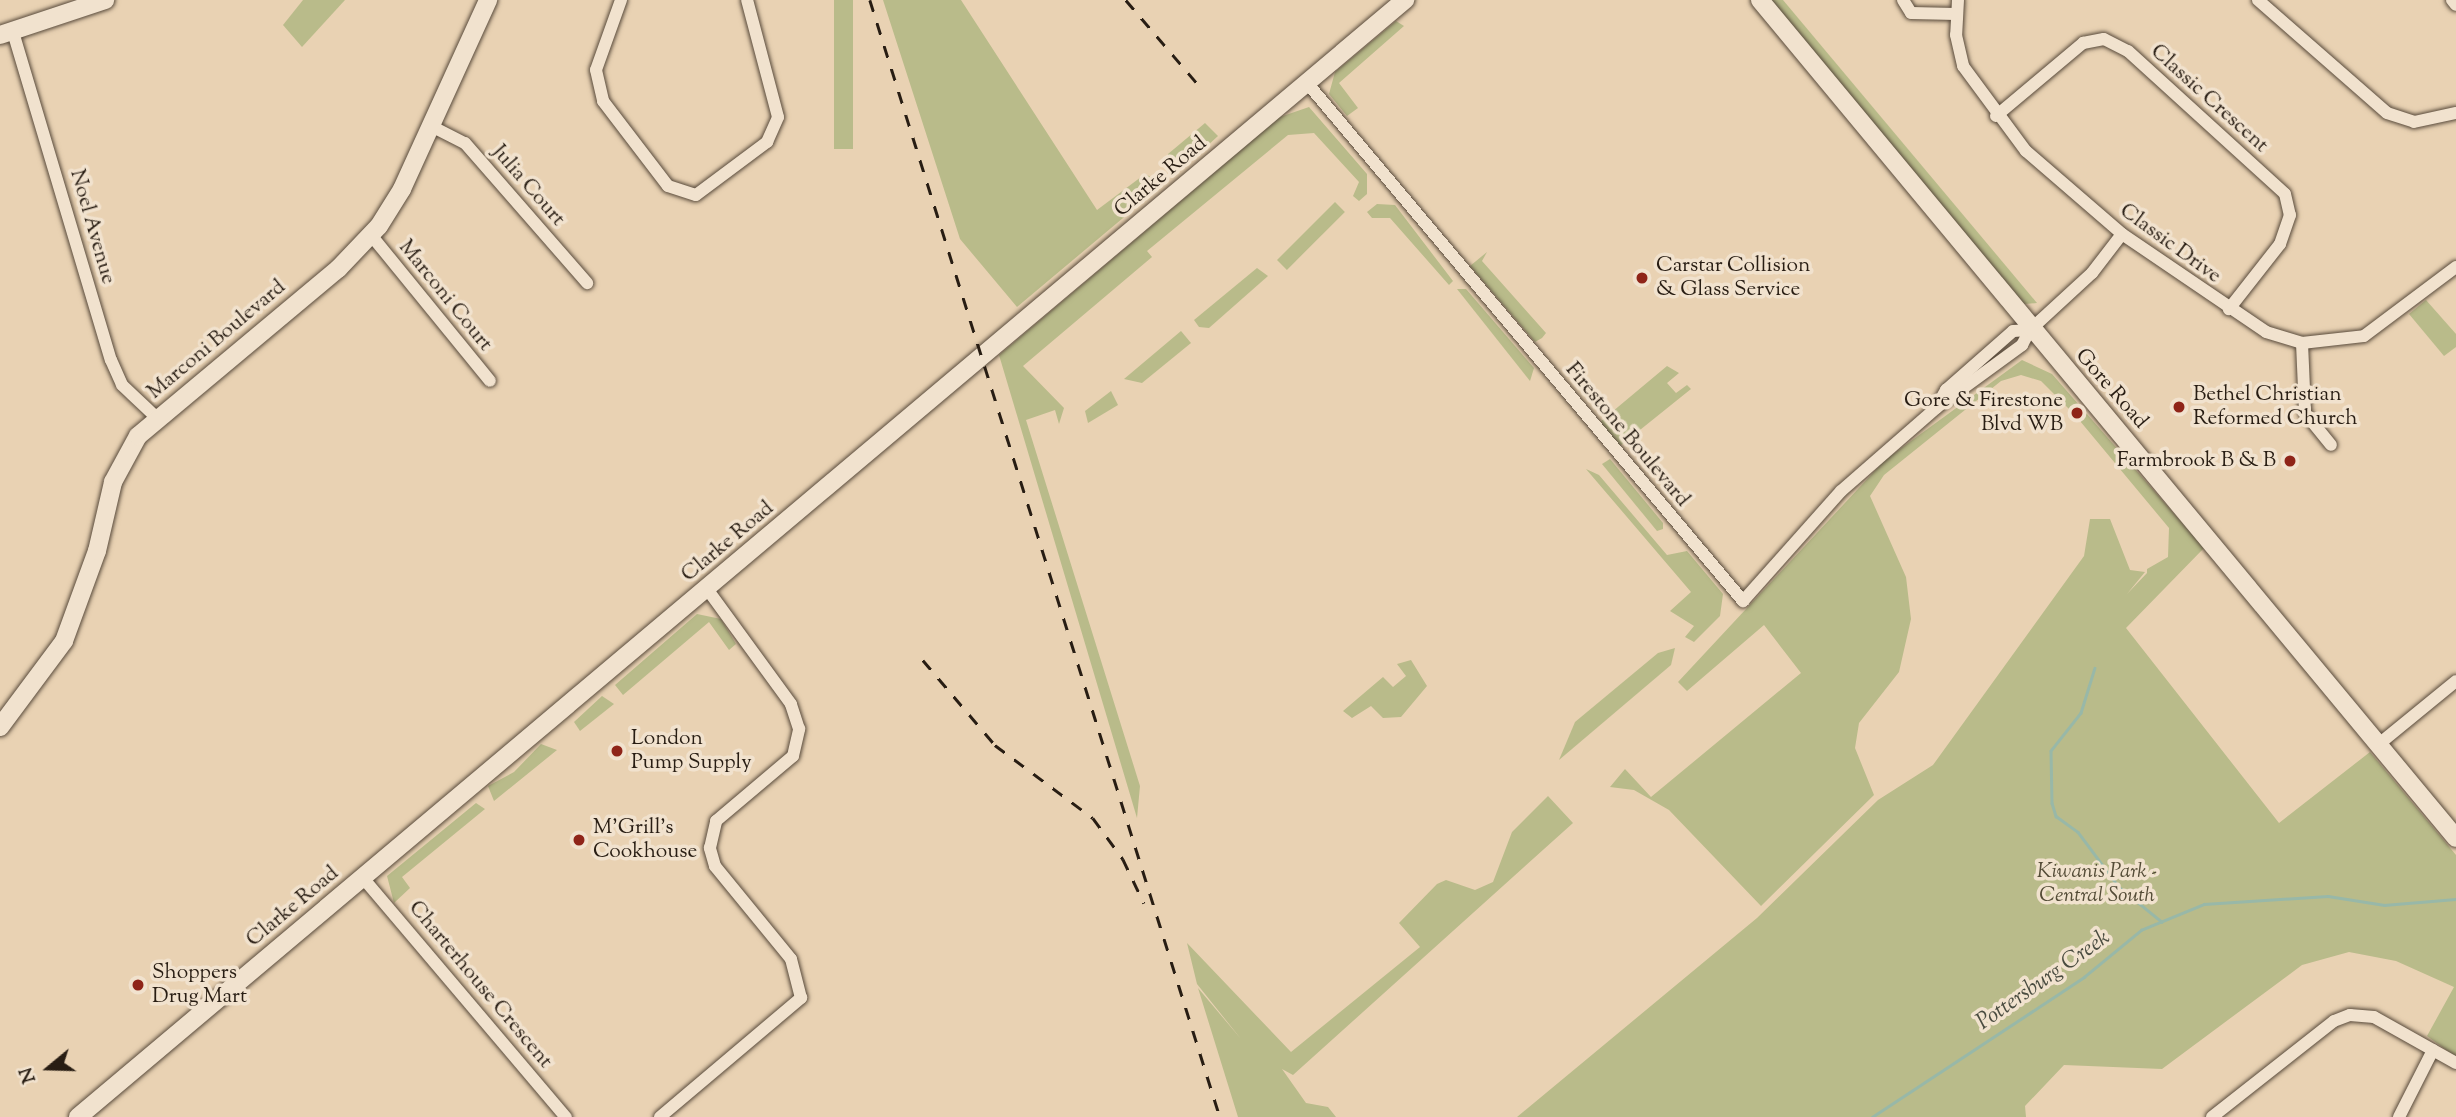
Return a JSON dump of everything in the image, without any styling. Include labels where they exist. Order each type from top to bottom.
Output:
[{"type":"main road","points":[[7,33],[105,0]]},
{"type":"main road","name":"Marconi Boulevard","points":[[0,727],[64,641],[97,551],[113,482],[138,436],[370,235],[402,188],[488,0]]},
{"type":"main road","name":"Clarke Road","points":[[78,1117],[1405,0]]},
{"type":"main road","name":"Gore Road","points":[[1760,0],[2030,330],[2456,838]]},
{"type":"street","points":[[621,0],[596,70],[603,101],[668,186],[696,195],[768,142],[778,117],[747,0]]},
{"type":"street","points":[[1903,0],[1911,13],[1956,14]]},
{"type":"street","name":"Classic Drive","points":[[1958,0],[1956,14],[1964,66],[1996,116],[2055,180],[2122,234],[2266,332],[2302,343],[2364,336],[2456,267]]},
{"type":"street","points":[[2258,0],[2387,113],[2414,122],[2456,113]]},
{"type":"street","points":[[2452,0],[2456,5]]},
{"type":"street","name":"Noel Avenue","points":[[7,33],[111,359],[122,385],[158,419]]},
{"type":"street","name":"Classic Crescent","points":[[1996,116],[2083,43],[2104,39],[2128,51],[2284,194],[2290,215],[2280,244],[2229,309]]},
{"type":"street","name":"Firestone Boulevard","points":[[1308,84],[1743,601],[1841,491],[1936,408],[1946,390],[2013,331],[2030,330],[2092,273],[2122,234]]},
{"type":"street","name":"Julia Court","points":[[431,126],[465,143],[587,283]]},
{"type":"street","name":"Marconi Court","points":[[370,235],[490,381]]},
{"type":"street","points":[[2302,343],[2305,413],[2331,445]]},
{"type":"street","points":[[660,1117],[800,998],[791,958],[715,866],[710,848],[716,821],[793,756],[799,729],[791,704],[707,589]]},
{"type":"street","points":[[2379,744],[2456,681]]},
{"type":"street","name":"Charterhouse Crescent","points":[[363,878],[566,1117]]},
{"type":"street","points":[[2212,1117],[2334,1021],[2350,1015],[2374,1017],[2456,1063]]},
{"type":"street","points":[[2399,1117],[2433,1050]]},
{"type":"green space","points":[[303,0],[345,0],[302,47],[283,25]]},
{"type":"green space","points":[[834,0],[853,0],[853,149],[834,149]]},
{"type":"green space","points":[[883,0],[961,0],[1097,210],[1145,174],[1151,177],[1154,192],[1017,307],[960,239]]},
{"type":"green space","points":[[1771,0],[1783,0],[2037,303],[2024,304]]},
{"type":"green space","points":[[1396,21],[1404,26],[1339,83],[1358,108],[1347,116],[1329,94],[1335,72]]},
{"type":"green space","points":[[1309,107],[1367,174],[1367,194],[1359,201],[1353,196],[1359,182],[1314,133],[1288,135],[1147,251],[1152,257],[1023,366],[1064,408],[1059,424],[1055,410],[1026,420],[1140,786],[1137,818],[999,355],[1280,117]]},
{"type":"green space","points":[[1205,123],[1218,136],[1184,167],[1169,165],[1168,154]]},
{"type":"green space","points":[[1335,202],[1345,212],[1287,270],[1277,260]]},
{"type":"green space","points":[[1377,204],[1395,205],[1453,281],[1449,285],[1390,218],[1372,218],[1367,212]]},
{"type":"green space","points":[[1487,252],[1482,261],[1546,333],[1542,338],[1535,342],[1470,266]]},
{"type":"green space","points":[[1257,268],[1268,276],[1209,328],[1199,327],[1194,320]]},
{"type":"green space","points":[[1457,289],[1466,289],[1534,368],[1530,381]]},
{"type":"green space","points":[[2426,300],[2456,334],[2456,347],[2444,356],[2409,314]]},
{"type":"green space","points":[[1181,331],[1191,343],[1142,383],[1124,379]]},
{"type":"green space","name":"Kiwanis Park - Central South","points":[[2022,360],[2052,374],[2204,548],[2126,628],[2279,823],[2370,752],[2456,855],[2456,1057],[2427,1036],[2454,987],[2396,961],[2349,952],[2302,965],[2162,1069],[2064,1065],[2025,1106],[2026,1117],[1517,1117],[1757,918],[1878,800],[1933,765],[2084,556],[2090,519],[2110,519],[2130,570],[2145,572],[2127,594],[2147,573],[2147,569],[2168,557],[2169,528],[2075,415],[2041,381],[2021,375],[2001,381],[1884,475],[1870,496],[1906,577],[1911,619],[1899,672],[1859,723],[1855,748],[1874,795],[1761,906],[1669,810],[1634,790],[1610,787],[1625,769],[1651,797],[1801,673],[1764,625],[1687,691],[1678,682],[1885,460]]},
{"type":"green space","points":[[1667,366],[1679,373],[1667,383],[1676,393],[1687,385],[1691,389],[1620,446],[1600,422]]},
{"type":"green space","points":[[1111,391],[1118,405],[1088,423],[1085,411]]},
{"type":"green space","points":[[1610,459],[1663,523],[1663,529],[1657,531],[1602,464]]},
{"type":"green space","points":[[1586,469],[1599,475],[1667,555],[1687,551],[1723,594],[1720,616],[1694,642],[1685,637],[1694,626],[1670,611],[1691,592]]},
{"type":"green space","points":[[697,614],[721,619],[736,644],[729,650],[709,622],[623,695],[615,685]]},
{"type":"green space","points":[[1675,648],[1671,665],[1559,760],[1575,722],[1658,653]]},
{"type":"green space","points":[[1411,660],[1427,686],[1401,717],[1383,718],[1371,706],[1352,718],[1343,711],[1383,677],[1393,687],[1406,676],[1397,664]]},
{"type":"green space","points":[[602,696],[614,704],[580,731],[574,722]]},
{"type":"green space","points":[[541,744],[557,750],[494,801],[488,786],[514,772]]},
{"type":"green space","points":[[1548,796],[1573,823],[1293,1075],[1282,1069],[1306,1103],[1328,1107],[1336,1117],[1238,1117],[1198,988],[1241,1039],[1197,984],[1187,943],[1291,1052],[1420,947],[1399,923],[1437,884],[1446,880],[1475,890],[1493,882],[1512,832]]},
{"type":"green space","points":[[476,803],[485,809],[402,877],[410,888],[394,903],[387,876]]},
{"type":"waterway","points":[[2095,668],[2081,713],[2051,751],[2052,803],[2056,816],[2078,832],[2119,887],[2162,922]]},
{"type":"waterway","name":"Pottersburg Creek","points":[[1872,1117],[2084,977],[2141,930],[2204,904],[2328,896],[2384,905],[2456,899]]},
{"type":"railway","points":[[870,0],[1220,1117]]},
{"type":"railway","points":[[1126,0],[1203,90]]},
{"type":"railway","points":[[923,660],[995,745],[1093,818],[1123,859],[1144,903]]},
{"type":"place","name":"Carstar Collision & Glass Service","points":[[1642,278]]},
{"type":"place","name":"Bethel Christian Reformed Church","points":[[2179,407]]},
{"type":"place","name":"Gore & Firestone Blvd WB","points":[[2077,413]]},
{"type":"place","name":"Farmbrook B & B","points":[[2290,461]]},
{"type":"place","name":"London Pump Supply","points":[[617,751]]},
{"type":"place","name":"M'Grill's Cookhouse","points":[[579,840]]},
{"type":"place","name":"Shoppers Drug Mart","points":[[138,985]]}]
